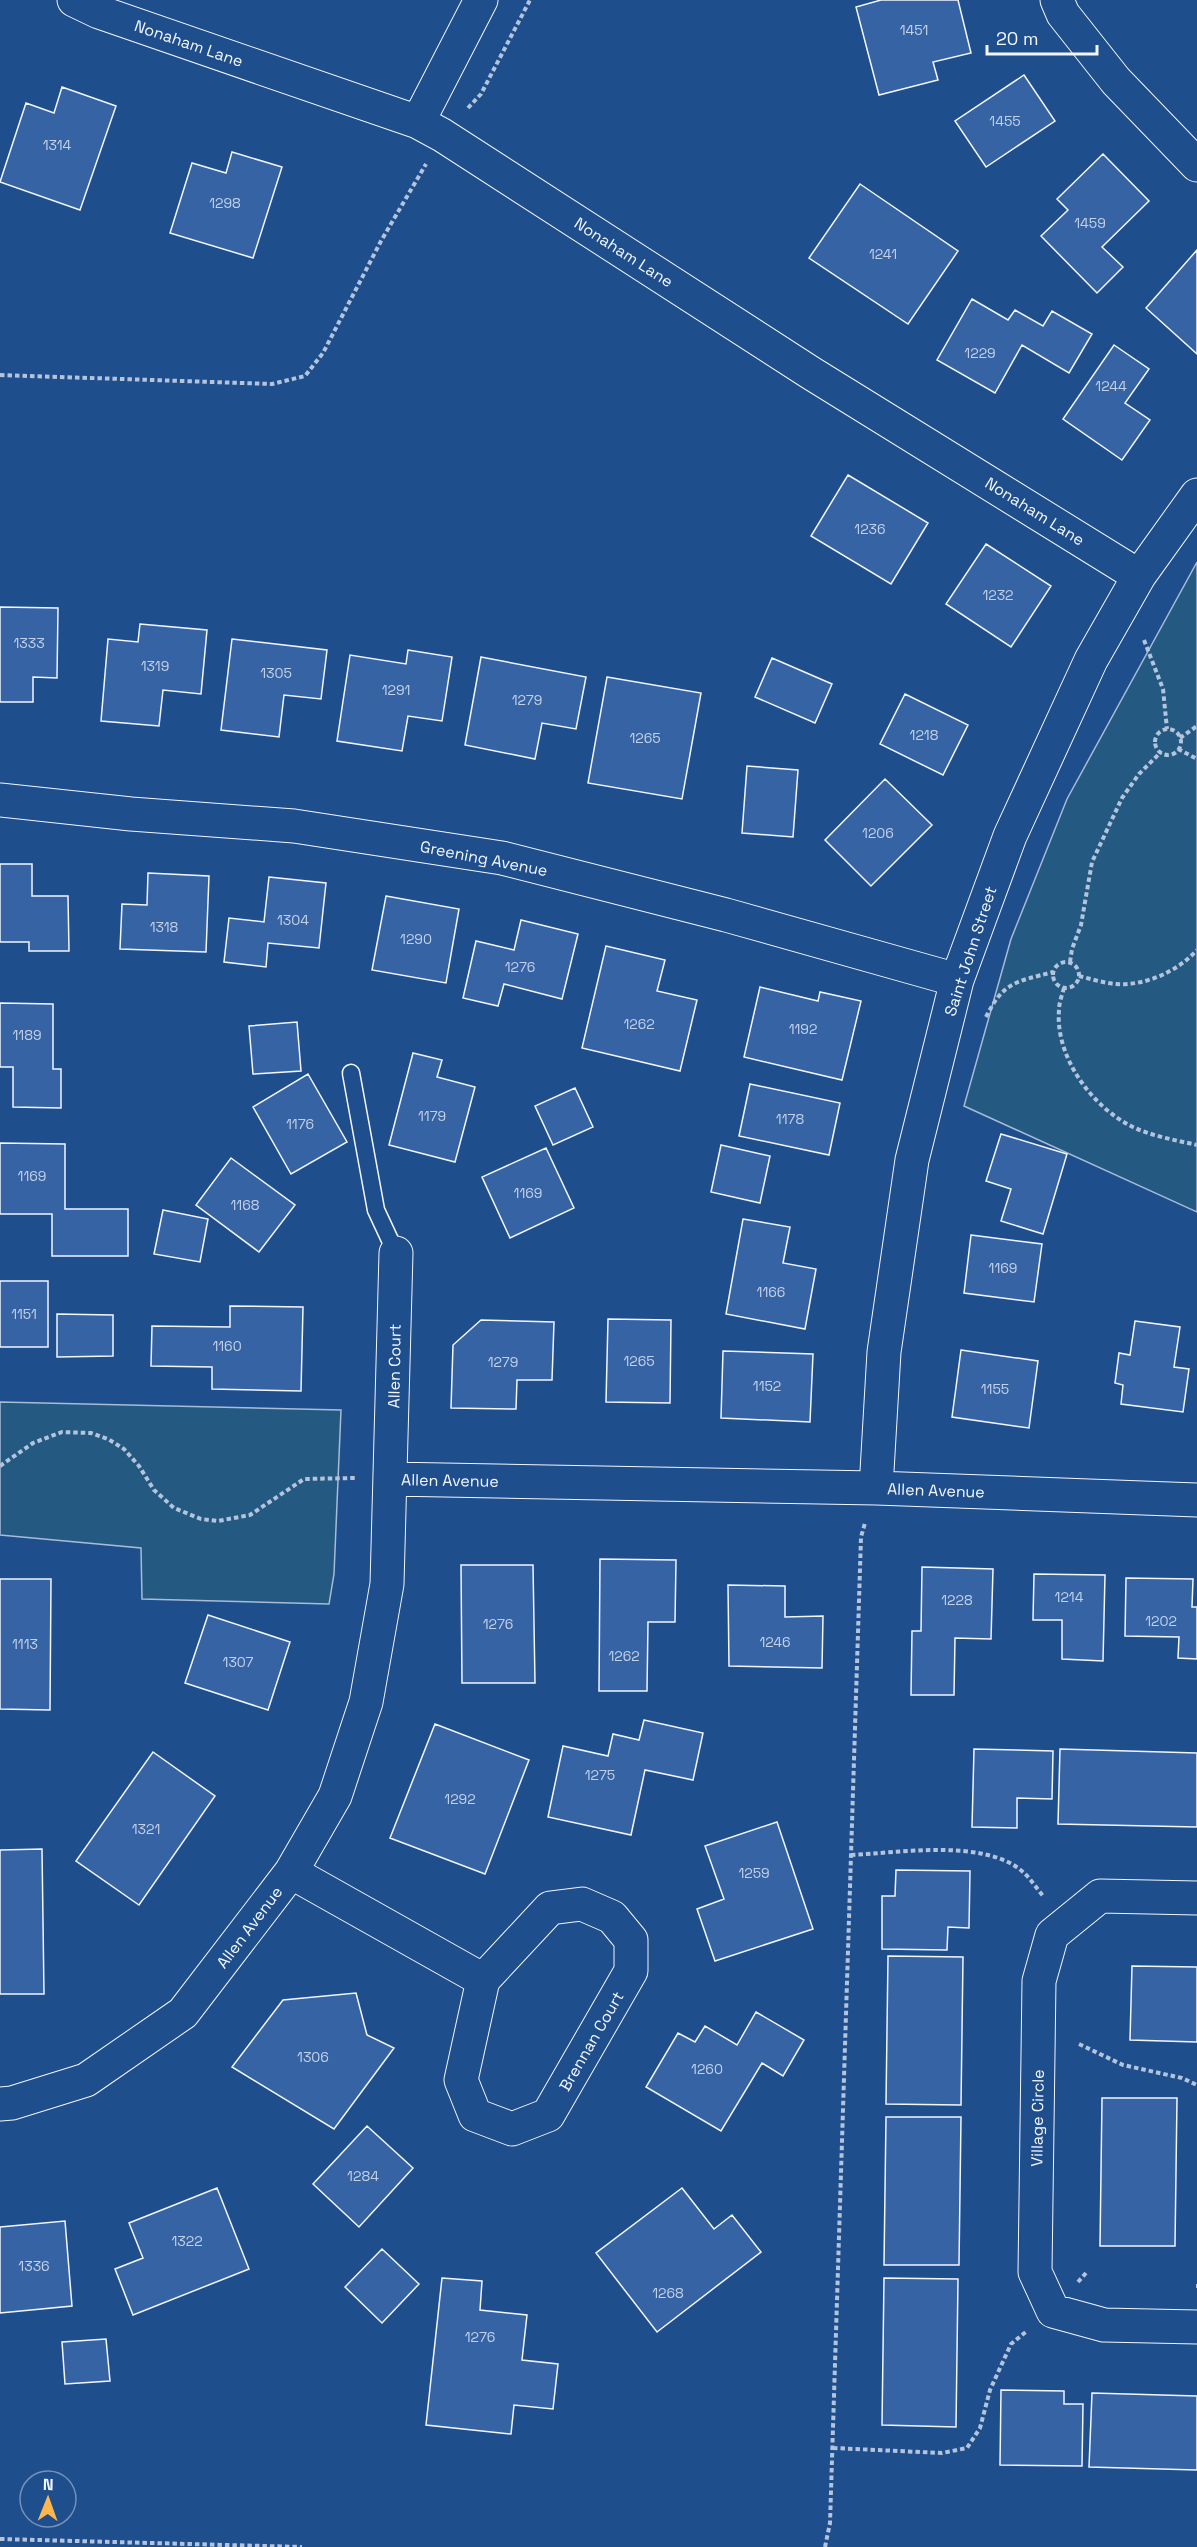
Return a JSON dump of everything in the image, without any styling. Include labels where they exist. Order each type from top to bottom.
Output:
[{"type":"street","name":"Nonaham Lane","points":[[74,0],[99,12],[430,128],[811,373],[1138,576]]},
{"type":"street","points":[[430,128],[481,0]]},
{"type":"street","points":[[1057,0],[1063,14],[1116,81],[1197,165]]},
{"type":"street","name":"Saint John Street","points":[[876,1488],[884,1352],[912,1160],[953,995],[1010,836],[1091,660],[1138,576],[1197,495]]},
{"type":"street","name":"Greening Avenue","points":[[0,800],[131,814],[294,826],[502,858],[726,915],[953,995]]},
{"type":"street","name":"Allen Court","points":[[392,1479],[396,1253]]},
{"type":"street","name":"Allen Avenue","points":[[0,2104],[12,2103],[86,2080],[183,2013],[291,1872],[335,1796],[366,1702],[387,1584],[392,1479],[876,1488],[1197,1500]]},
{"type":"street","points":[[291,1872],[483,1980]]},
{"type":"street","name":"Village Circle","points":[[1053,2311],[1035,2272],[1039,1981],[1052,1935],[1100,1896],[1197,1898]]},
{"type":"street","name":"Brennan Court","points":[[582,1904],[612,1917],[631,1940],[631,1971],[548,2115],[513,2129],[475,2115],[461,2080],[483,1980],[550,1908],[582,1904]]},
{"type":"street","points":[[1053,2311],[1104,2325],[1197,2327]]},
{"type":"lane","points":[[351,1073],[376,1210],[396,1253]]},
{"type":"path","points":[[0,375],[272,384],[305,376],[323,353],[381,241],[430,128],[481,94],[530,0]]},
{"type":"path","points":[[1113,622],[1143,639],[1163,689],[1167,729]]},
{"type":"path","points":[[1180,738],[1175,731],[1167,729],[1160,732],[1155,739],[1156,748],[1161,752],[1171,754],[1178,749],[1180,738],[1197,726]]},
{"type":"path","points":[[1178,749],[1197,759]]},
{"type":"path","points":[[1070,962],[1081,925],[1092,862],[1122,798],[1139,774],[1161,752]]},
{"type":"path","points":[[1079,976],[1117,984],[1134,983],[1173,972],[1197,950]]},
{"type":"path","points":[[953,995],[986,1019],[996,997],[1006,987],[1053,972],[1062,963],[1070,962],[1077,968],[1079,976],[1075,984],[1064,988]]},
{"type":"path","points":[[1053,972],[1054,980],[1064,988]]},
{"type":"path","points":[[1064,988],[1059,1011],[1061,1037],[1080,1081],[1113,1114],[1130,1126],[1155,1135],[1197,1145]]},
{"type":"path","points":[[0,1466],[33,1443],[62,1432],[91,1433],[108,1439],[124,1449],[139,1466],[154,1490],[174,1508],[201,1519],[218,1521],[250,1515],[304,1479],[326,1477],[392,1479]]},
{"type":"path","points":[[825,2547],[830,2523],[833,2448],[861,1537],[876,1488]]},
{"type":"path","points":[[851,1855],[958,1850],[999,1858],[1022,1871],[1067,1923]]},
{"type":"path","points":[[1079,2044],[1123,2065],[1182,2078],[1197,2085]]},
{"type":"path","points":[[833,2448],[942,2453],[967,2448],[980,2428],[990,2390],[1011,2344],[1053,2311]]},
{"type":"path","points":[[0,2539],[302,2547]]},
{"type":"shaded area","points":[[1197,562],[1197,1212],[964,1106],[1011,939],[1067,799]]},
{"type":"shaded area","points":[[0,1402],[341,1410],[334,1574],[329,1604],[142,1599],[141,1548],[0,1535]]},
{"type":"building","points":[[881,0],[958,0],[971,53],[933,62],[938,80],[879,95],[856,7]]},
{"type":"building","points":[[1024,75],[1055,121],[986,167],[955,121]]},
{"type":"building","points":[[62,87],[116,106],[80,210],[0,182],[26,103],[54,113]]},
{"type":"building","points":[[232,152],[282,167],[253,258],[170,233],[192,163],[226,173]]},
{"type":"building","points":[[1103,154],[1149,201],[1102,247],[1123,267],[1097,293],[1041,236],[1068,210],[1057,199]]},
{"type":"building","points":[[860,184],[958,251],[908,324],[809,258]]},
{"type":"building","points":[[1197,250],[1197,354],[1146,308]]},
{"type":"building","points":[[972,299],[1008,320],[1015,310],[1043,326],[1052,311],[1092,334],[1069,373],[1022,345],[995,393],[937,360]]},
{"type":"building","points":[[1114,345],[1149,369],[1125,403],[1150,420],[1122,460],[1063,419]]},
{"type":"building","points":[[848,475],[928,523],[891,584],[811,536]]},
{"type":"building","points":[[986,544],[1051,586],[1011,647],[946,604]]},
{"type":"building","points":[[0,607],[58,608],[57,678],[33,677],[33,702],[0,702]]},
{"type":"building","points":[[140,624],[207,630],[201,694],[163,690],[159,726],[101,721],[108,639],[138,642]]},
{"type":"building","points":[[232,639],[327,650],[321,699],[284,695],[279,737],[221,730]]},
{"type":"building","points":[[408,650],[452,657],[442,721],[408,716],[402,751],[337,741],[350,655],[406,664]]},
{"type":"building","points":[[481,657],[586,677],[576,729],[542,723],[535,759],[465,745]]},
{"type":"building","points":[[772,658],[832,684],[815,723],[755,697]]},
{"type":"building","points":[[607,677],[701,693],[682,799],[588,783]]},
{"type":"building","points":[[905,694],[968,725],[943,775],[880,744]]},
{"type":"building","points":[[747,766],[798,770],[793,837],[742,833]]},
{"type":"building","points":[[885,779],[932,825],[871,886],[825,840]]},
{"type":"building","points":[[0,864],[32,864],[32,896],[68,896],[69,951],[29,951],[29,942],[0,942]]},
{"type":"building","points":[[148,873],[209,876],[206,952],[120,949],[122,904],[147,905]]},
{"type":"building","points":[[269,877],[326,883],[319,948],[268,943],[266,967],[224,962],[229,918],[264,922]]},
{"type":"building","points":[[386,896],[459,909],[446,983],[372,970]]},
{"type":"building","points":[[521,920],[578,934],[562,999],[504,984],[498,1006],[463,998],[476,941],[514,950]]},
{"type":"building","points":[[606,946],[665,960],[657,991],[697,1000],[680,1071],[582,1048]]},
{"type":"building","points":[[760,987],[818,1001],[820,992],[861,1001],[842,1080],[744,1057]]},
{"type":"building","points":[[0,1003],[53,1004],[53,1069],[61,1069],[61,1108],[13,1107],[13,1067],[0,1067]]},
{"type":"building","points":[[297,1022],[301,1071],[253,1074],[249,1026]]},
{"type":"building","points":[[413,1053],[442,1060],[437,1077],[475,1087],[455,1162],[389,1145]]},
{"type":"building","points":[[308,1074],[347,1142],[291,1174],[253,1107]]},
{"type":"building","points":[[750,1084],[840,1103],[829,1155],[739,1136]]},
{"type":"building","points":[[575,1088],[593,1127],[553,1145],[535,1106]]},
{"type":"building","points":[[1001,1134],[1067,1154],[1043,1234],[1001,1221],[1011,1189],[986,1181]]},
{"type":"building","points":[[0,1143],[65,1144],[65,1209],[128,1209],[128,1256],[52,1256],[52,1214],[0,1214]]},
{"type":"building","points":[[721,1145],[770,1156],[760,1203],[711,1192]]},
{"type":"building","points":[[546,1148],[574,1208],[510,1238],[482,1177]]},
{"type":"building","points":[[231,1158],[295,1205],[259,1252],[196,1205]]},
{"type":"building","points":[[163,1210],[208,1219],[200,1262],[154,1254]]},
{"type":"building","points":[[743,1219],[790,1227],[783,1263],[816,1269],[805,1329],[726,1314]]},
{"type":"building","points":[[971,1235],[1042,1244],[1034,1302],[964,1293]]},
{"type":"building","points":[[0,1281],[48,1281],[48,1347],[0,1347]]},
{"type":"building","points":[[230,1306],[303,1307],[301,1391],[212,1389],[212,1367],[151,1366],[152,1326],[230,1327]]},
{"type":"building","points":[[57,1314],[113,1315],[113,1356],[57,1357]]},
{"type":"building","points":[[608,1319],[671,1320],[670,1403],[606,1402]]},
{"type":"building","points":[[481,1320],[554,1322],[552,1380],[517,1380],[516,1409],[451,1408],[453,1345]]},
{"type":"building","points":[[1135,1321],[1180,1327],[1174,1367],[1189,1369],[1183,1412],[1121,1404],[1123,1385],[1115,1383],[1119,1353],[1130,1355]]},
{"type":"building","points":[[961,1350],[1038,1361],[1029,1428],[952,1417]]},
{"type":"building","points":[[723,1351],[813,1354],[810,1422],[721,1418]]},
{"type":"building","points":[[600,1559],[676,1560],[675,1622],[648,1622],[647,1691],[599,1691]]},
{"type":"building","points":[[461,1565],[533,1565],[535,1683],[462,1683]]},
{"type":"building","points":[[922,1567],[993,1569],[991,1639],[955,1638],[954,1695],[911,1695],[912,1631],[921,1631]]},
{"type":"building","points":[[1034,1574],[1105,1575],[1103,1661],[1062,1659],[1062,1620],[1033,1620]]},
{"type":"building","points":[[1126,1578],[1193,1579],[1192,1607],[1197,1607],[1197,1659],[1178,1658],[1179,1637],[1125,1636]]},
{"type":"building","points":[[0,1579],[51,1579],[50,1710],[0,1709]]},
{"type":"building","points":[[728,1585],[785,1586],[785,1617],[823,1616],[822,1668],[729,1666]]},
{"type":"building","points":[[208,1615],[290,1642],[268,1710],[185,1683]]},
{"type":"building","points":[[644,1720],[703,1733],[693,1780],[645,1770],[631,1835],[548,1817],[563,1746],[608,1756],[613,1734],[639,1740]]},
{"type":"building","points":[[435,1724],[529,1760],[485,1874],[390,1838]]},
{"type":"building","points":[[974,1749],[1053,1751],[1052,1799],[1017,1798],[1017,1828],[972,1827]]},
{"type":"building","points":[[1060,1749],[1197,1753],[1197,1827],[1058,1824]]},
{"type":"building","points":[[153,1752],[215,1796],[139,1905],[76,1861]]},
{"type":"building","points":[[777,1822],[813,1929],[715,1961],[697,1909],[724,1899],[705,1846]]},
{"type":"building","points":[[42,1849],[44,1994],[0,1994],[0,1850]]},
{"type":"building","points":[[896,1870],[970,1871],[969,1928],[948,1927],[947,1950],[882,1949],[882,1896],[895,1896]]},
{"type":"building","points":[[888,1956],[963,1957],[961,2105],[886,2104]]},
{"type":"building","points":[[1132,1966],[1197,1967],[1197,2042],[1130,2040]]},
{"type":"building","points":[[356,1993],[367,2035],[394,2048],[334,2129],[232,2067],[283,2000]]},
{"type":"building","points":[[756,2012],[804,2040],[783,2076],[762,2063],[721,2131],[646,2087],[678,2033],[695,2042],[705,2026],[737,2045]]},
{"type":"building","points":[[1102,2098],[1177,2098],[1175,2246],[1100,2246]]},
{"type":"building","points":[[886,2117],[961,2117],[959,2265],[884,2265]]},
{"type":"building","points":[[367,2126],[413,2168],[359,2227],[313,2184]]},
{"type":"building","points":[[217,2188],[249,2269],[133,2315],[115,2269],[143,2258],[129,2223]]},
{"type":"building","points":[[682,2188],[714,2229],[732,2215],[761,2252],[657,2332],[596,2253]]},
{"type":"building","points":[[65,2221],[72,2306],[0,2313],[0,2227]]},
{"type":"building","points":[[382,2249],[419,2284],[382,2323],[345,2287]]},
{"type":"building","points":[[442,2278],[482,2281],[480,2310],[527,2315],[522,2360],[558,2364],[553,2409],[514,2405],[511,2434],[426,2425]]},
{"type":"building","points":[[884,2278],[958,2279],[956,2427],[882,2425]]},
{"type":"building","points":[[106,2339],[110,2381],[65,2384],[62,2342]]},
{"type":"building","points":[[1001,2390],[1064,2391],[1064,2404],[1083,2404],[1082,2466],[1000,2465]]},
{"type":"building","points":[[1092,2393],[1197,2396],[1197,2470],[1089,2467]]}]
